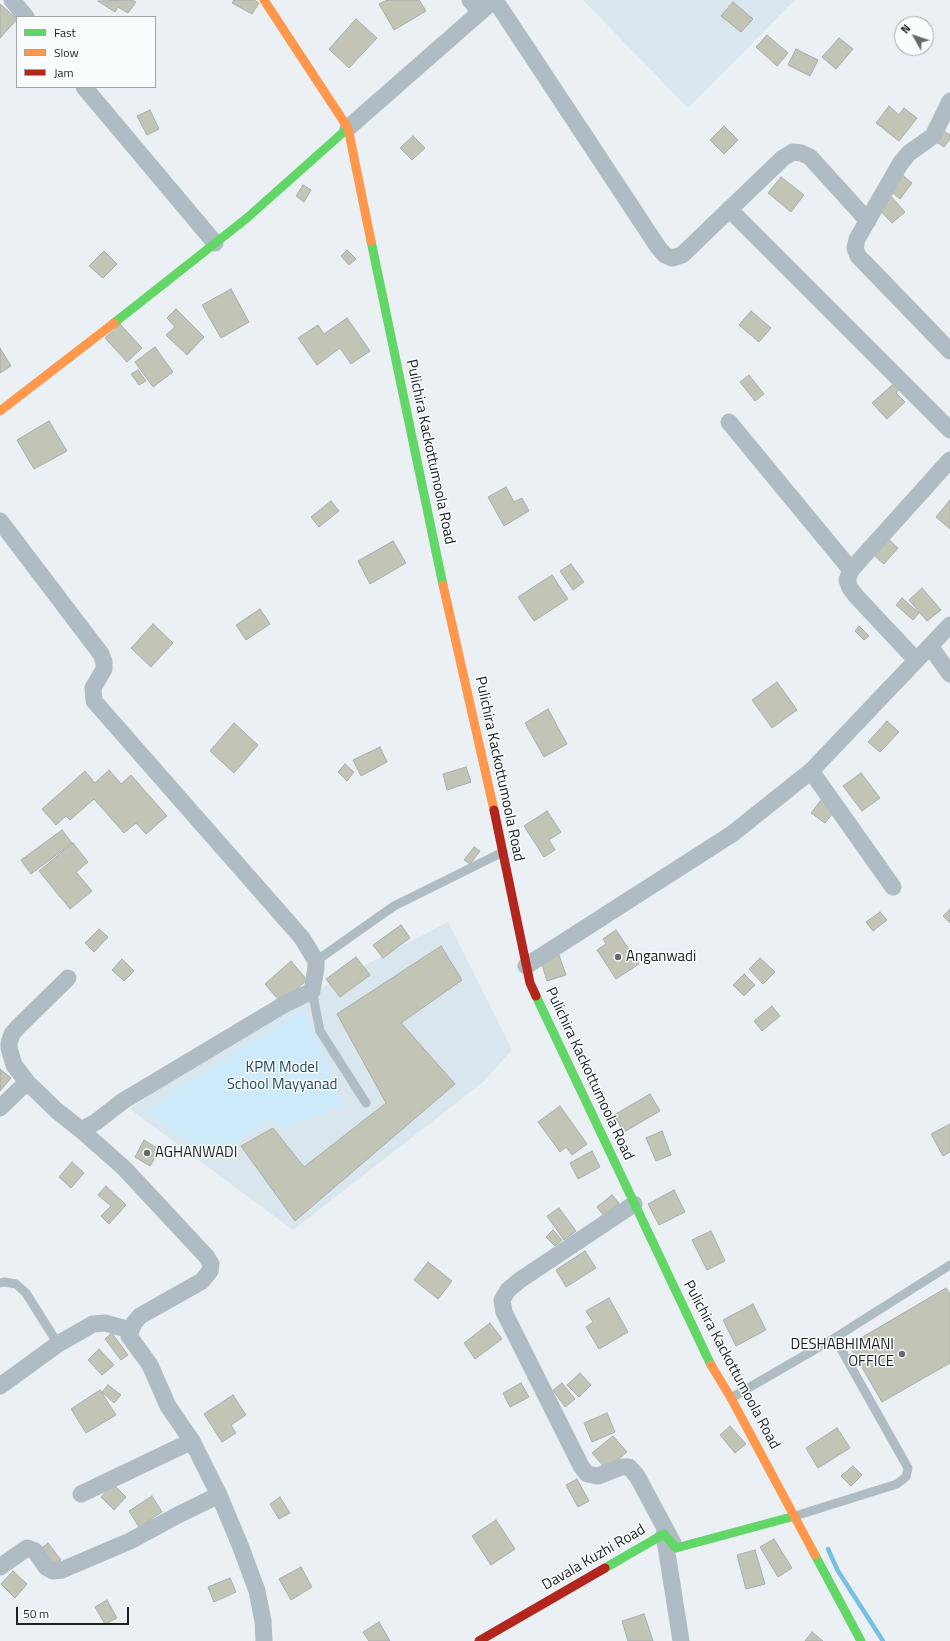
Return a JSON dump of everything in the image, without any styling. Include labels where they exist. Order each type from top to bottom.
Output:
[{"type":"main road","name":"Pulichira Kackottumoola Road","points":[[264,0],[348,128],[438,561],[503,852],[530,983],[705,1354],[731,1398],[861,1641]]},
{"type":"main road","points":[[0,411],[73,356],[247,218],[348,128]]},
{"type":"main road","points":[[676,1548],[795,1516]]},
{"type":"main road","name":"Davala Kuzhi Road","points":[[479,1641],[664,1534],[676,1548]]},
{"type":"street","points":[[12,0],[25,16]]},
{"type":"street","points":[[348,128],[475,6],[494,0],[658,247],[665,255],[672,258],[682,255],[783,158],[793,152],[801,153],[810,157],[868,220]]},
{"type":"street","points":[[85,88],[215,243]]},
{"type":"street","points":[[950,101],[933,136],[909,153],[900,164],[857,239],[855,248],[858,256],[950,350]]},
{"type":"street","points":[[729,210],[950,430]]},
{"type":"street","points":[[729,422],[851,570]]},
{"type":"street","points":[[916,660],[850,588],[847,580],[851,570],[950,460]]},
{"type":"street","points":[[0,521],[101,654],[104,662],[104,669],[93,688],[94,700],[302,938],[316,961],[312,990],[285,1004],[123,1101],[96,1122],[81,1130]]},
{"type":"street","points":[[526,966],[732,834],[811,771],[950,625]]},
{"type":"street","points":[[930,646],[950,674]]},
{"type":"street","points":[[811,771],[893,887]]},
{"type":"street","points":[[68,978],[12,1034],[4,1038],[14,1065],[27,1082],[56,1110],[124,1168],[206,1256],[211,1264],[210,1271],[202,1281],[140,1316],[130,1330],[129,1336],[150,1365],[168,1406],[192,1441],[219,1495],[257,1591],[263,1621],[264,1641]]},
{"type":"street","points":[[0,1108],[27,1082]]},
{"type":"street","points":[[634,1204],[520,1280],[508,1290],[502,1300],[504,1312],[581,1466],[587,1474],[598,1476],[621,1466],[629,1467],[637,1476],[676,1548]]},
{"type":"street","points":[[0,1386],[58,1344],[93,1324],[105,1323],[130,1330]]},
{"type":"street","points":[[81,1494],[192,1441]]},
{"type":"street","points":[[0,1567],[27,1548],[34,1551],[46,1567],[53,1571],[62,1570],[130,1541],[219,1495]]},
{"type":"street","points":[[664,1534],[681,1641]]},
{"type":"lane","points":[[316,961],[394,906],[503,852]]},
{"type":"lane","points":[[312,990],[320,1031],[366,1103]]},
{"type":"lane","points":[[731,1398],[833,1339],[950,1265]]},
{"type":"lane","points":[[0,1283],[4,1282],[16,1284],[26,1292],[58,1344]]},
{"type":"lane","points":[[795,1516],[897,1484],[906,1477],[908,1468],[841,1349],[833,1339]]},
{"type":"shaded area","points":[[583,0],[795,0],[688,108]]},
{"type":"shaded area","name":"KPM Model School Mayyanad","points":[[448,922],[512,1050],[483,1082],[293,1230],[130,1109],[160,1087],[327,985]]},
{"type":"green space","name":"KPM Model School Mayyanad","points":[[303,1010],[344,1104],[285,1129],[269,1120],[213,1158],[146,1112],[187,1083]]},
{"type":"building","points":[[132,0],[136,2],[128,13],[118,7],[115,12],[98,1]]},
{"type":"building","points":[[234,0],[254,0],[259,3],[252,14],[232,3]]},
{"type":"building","points":[[387,0],[419,0],[426,11],[394,30],[379,4]]},
{"type":"building","points":[[733,2],[753,19],[741,32],[721,16]]},
{"type":"building","points":[[0,4],[16,18],[16,20],[0,38]]},
{"type":"building","points":[[356,19],[377,38],[349,68],[329,49]]},
{"type":"building","points":[[767,35],[788,53],[777,66],[756,47]]},
{"type":"building","points":[[839,38],[853,49],[836,69],[822,57]]},
{"type":"building","points":[[796,49],[818,60],[810,76],[788,65]]},
{"type":"building","points":[[889,106],[899,115],[904,108],[917,118],[899,141],[876,123]]},
{"type":"building","points":[[150,110],[159,129],[147,135],[137,116]]},
{"type":"building","points":[[724,126],[738,140],[724,154],[710,140]]},
{"type":"building","points":[[942,130],[950,135],[950,139],[944,147],[935,141]]},
{"type":"building","points":[[413,136],[425,148],[412,160],[400,148]]},
{"type":"building","points":[[900,173],[912,183],[900,199],[888,189]]},
{"type":"building","points":[[781,177],[804,195],[791,212],[768,193]]},
{"type":"building","points":[[303,185],[311,190],[304,202],[296,196]]},
{"type":"building","points":[[888,193],[905,212],[892,223],[875,205]]},
{"type":"building","points":[[347,250],[356,259],[349,265],[341,256]]},
{"type":"building","points":[[104,251],[117,264],[103,278],[89,266]]},
{"type":"building","points":[[231,289],[249,322],[221,338],[202,305]]},
{"type":"building","points":[[176,309],[204,337],[187,355],[166,335],[175,327],[167,318]]},
{"type":"building","points":[[751,311],[771,328],[759,342],[739,325]]},
{"type":"building","points":[[347,318],[370,351],[351,364],[340,348],[317,365],[298,338],[318,325],[324,334]]},
{"type":"building","points":[[120,324],[142,348],[127,362],[105,338]]},
{"type":"building","points":[[155,347],[173,372],[153,387],[135,362]]},
{"type":"building","points":[[0,348],[11,366],[0,373]]},
{"type":"building","points":[[138,370],[146,381],[139,385],[131,374]]},
{"type":"building","points":[[749,375],[764,394],[755,401],[740,382]]},
{"type":"building","points":[[899,379],[904,385],[896,393],[905,402],[887,419],[872,403]]},
{"type":"building","points":[[49,421],[67,451],[34,469],[17,440]]},
{"type":"building","points":[[506,487],[514,502],[522,498],[529,511],[504,526],[488,497]]},
{"type":"building","points":[[950,500],[950,529],[936,517]]},
{"type":"building","points":[[331,501],[339,511],[319,527],[311,517]]},
{"type":"building","points":[[883,534],[898,548],[884,564],[868,550]]},
{"type":"building","points":[[393,541],[406,563],[370,584],[358,561]]},
{"type":"building","points":[[571,564],[584,582],[573,590],[560,571]]},
{"type":"building","points":[[552,575],[568,599],[534,621],[518,597]]},
{"type":"building","points":[[922,588],[941,610],[927,621],[909,600]]},
{"type":"building","points":[[902,598],[919,613],[913,620],[896,605]]},
{"type":"building","points":[[260,609],[270,624],[246,640],[236,625]]},
{"type":"building","points":[[153,624],[173,643],[151,667],[131,648]]},
{"type":"building","points":[[859,626],[869,636],[864,640],[855,631]]},
{"type":"building","points":[[777,682],[797,710],[772,728],[752,700]]},
{"type":"building","points":[[548,709],[567,744],[544,757],[525,723]]},
{"type":"building","points":[[887,721],[899,732],[880,752],[868,742]]},
{"type":"building","points":[[234,723],[258,745],[234,773],[210,751]]},
{"type":"building","points":[[380,747],[387,762],[361,776],[353,760]]},
{"type":"building","points":[[345,764],[354,772],[347,781],[338,772]]},
{"type":"building","points":[[466,767],[471,782],[447,790],[443,774]]},
{"type":"building","points":[[109,770],[121,784],[131,775],[167,816],[146,834],[136,823],[124,833],[94,799],[70,820],[66,816],[56,825],[42,809],[85,771],[95,783]]},
{"type":"building","points":[[861,773],[880,798],[862,811],[843,786]]},
{"type":"building","points":[[822,799],[836,809],[825,823],[811,813]]},
{"type":"building","points":[[547,811],[561,832],[549,840],[555,850],[544,857],[524,826]]},
{"type":"building","points":[[62,830],[72,843],[31,874],[21,860]]},
{"type":"building","points":[[73,843],[88,862],[76,872],[92,891],[70,909],[39,871]]},
{"type":"building","points":[[474,847],[480,851],[470,864],[464,860]]},
{"type":"building","points":[[950,909],[950,923],[943,916]]},
{"type":"building","points":[[880,912],[887,920],[873,931],[866,922]]},
{"type":"building","points":[[401,925],[410,938],[383,958],[373,945]]},
{"type":"building","points":[[99,929],[108,937],[94,952],[85,943]]},
{"type":"building","name":"Anganwadi","points":[[616,930],[639,964],[616,979],[597,950],[606,944],[603,939]]},
{"type":"building","name":"KPM Model School Mayyanad","points":[[441,946],[462,980],[401,1023],[455,1084],[295,1221],[241,1146],[273,1128],[304,1167],[386,1103],[337,1014]]},
{"type":"building","points":[[559,955],[566,975],[547,981],[541,961]]},
{"type":"building","points":[[356,957],[370,975],[340,997],[326,979]]},
{"type":"building","points":[[760,958],[775,972],[763,984],[749,969]]},
{"type":"building","points":[[122,959],[134,971],[124,981],[112,970]]},
{"type":"building","points":[[291,961],[307,980],[281,1003],[265,984]]},
{"type":"building","points":[[744,974],[755,985],[744,996],[733,985]]},
{"type":"building","points":[[772,1006],[780,1016],[762,1031],[754,1021]]},
{"type":"building","points":[[0,1069],[11,1078],[0,1091]]},
{"type":"building","points":[[650,1094],[660,1111],[624,1132],[614,1115]]},
{"type":"building","points":[[560,1106],[587,1144],[572,1155],[566,1147],[560,1152],[538,1122]]},
{"type":"building","points":[[950,1124],[950,1152],[943,1156],[931,1134]]},
{"type":"building","points":[[662,1131],[671,1155],[656,1161],[646,1138]]},
{"type":"building","name":"AGHANWADI","points":[[144,1140],[160,1150],[150,1166],[135,1157]]},
{"type":"building","points":[[592,1151],[600,1167],[578,1179],[570,1163]]},
{"type":"building","points":[[72,1162],[84,1173],[71,1188],[59,1177]]},
{"type":"building","points":[[106,1186],[126,1205],[109,1224],[101,1216],[111,1206],[98,1195]]},
{"type":"building","points":[[674,1190],[685,1212],[659,1225],[648,1204]]},
{"type":"building","points":[[612,1195],[619,1203],[604,1216],[597,1207]]},
{"type":"building","points":[[559,1208],[576,1231],[564,1240],[547,1216]]},
{"type":"building","points":[[553,1230],[562,1240],[555,1246],[546,1237]]},
{"type":"building","points":[[711,1231],[725,1261],[707,1270],[692,1240]]},
{"type":"building","points":[[585,1251],[596,1268],[566,1287],[556,1270]]},
{"type":"building","points":[[428,1262],[452,1281],[438,1299],[414,1280]]},
{"type":"building","name":"DESHABHIMANI OFFICE","points":[[946,1288],[950,1294],[950,1363],[882,1402],[849,1345]]},
{"type":"building","points":[[609,1298],[628,1332],[599,1349],[586,1327],[593,1322],[586,1311]]},
{"type":"building","points":[[753,1304],[766,1330],[736,1346],[723,1320]]},
{"type":"building","points":[[490,1323],[502,1339],[475,1359],[464,1343]]},
{"type":"building","points":[[112,1333],[128,1355],[121,1360],[105,1339]]},
{"type":"building","points":[[99,1349],[114,1365],[102,1375],[88,1360]]},
{"type":"building","points":[[580,1373],[591,1385],[579,1397],[567,1385]]},
{"type":"building","points":[[521,1383],[529,1397],[510,1407],[503,1393]]},
{"type":"building","points":[[562,1383],[575,1399],[565,1407],[553,1390]]},
{"type":"building","points":[[108,1385],[121,1395],[114,1403],[102,1392]]},
{"type":"building","points":[[100,1390],[116,1415],[86,1433],[71,1409]]},
{"type":"building","points":[[233,1395],[246,1415],[231,1425],[236,1433],[222,1442],[204,1414]]},
{"type":"building","points":[[607,1413],[615,1432],[592,1442],[584,1423]]},
{"type":"building","points":[[730,1426],[746,1444],[735,1453],[720,1435]]},
{"type":"building","points":[[837,1428],[850,1448],[818,1468],[806,1448]]},
{"type":"building","points":[[613,1436],[627,1452],[606,1469],[592,1453]]},
{"type":"building","points":[[853,1466],[862,1475],[851,1486],[841,1476]]},
{"type":"building","points":[[577,1479],[589,1501],[578,1507],[566,1485]]},
{"type":"building","points":[[113,1484],[126,1497],[114,1510],[101,1497]]},
{"type":"building","points":[[152,1496],[162,1512],[139,1527],[129,1511]]},
{"type":"building","points":[[280,1497],[290,1513],[279,1519],[270,1504]]},
{"type":"building","points":[[496,1520],[515,1549],[491,1565],[472,1536]]},
{"type":"building","points":[[774,1539],[792,1568],[778,1577],[760,1547]]},
{"type":"building","points":[[48,1543],[61,1560],[50,1568],[37,1552]]},
{"type":"building","points":[[755,1550],[765,1584],[746,1589],[737,1555]]},
{"type":"building","points":[[301,1567],[312,1587],[291,1600],[279,1579]]},
{"type":"building","points":[[13,1571],[27,1584],[15,1598],[1,1584]]},
{"type":"building","points":[[230,1578],[236,1592],[214,1602],[208,1587]]},
{"type":"building","points":[[107,1600],[117,1618],[105,1624],[95,1607]]},
{"type":"building","points":[[644,1614],[653,1641],[628,1641],[622,1621]]},
{"type":"building","points":[[379,1622],[390,1641],[369,1641],[363,1632]]},
{"type":"building","points":[[812,1632],[823,1641],[805,1641]]},
{"type":"waterway","points":[[828,1549],[838,1571],[883,1641]]},
{"type":"traffic: fast","points":[[114,323],[247,218],[348,128]]},
{"type":"traffic: fast","points":[[371,241],[443,585]]},
{"type":"traffic: fast","points":[[536,996],[711,1365]]},
{"type":"traffic: fast","points":[[605,1568],[664,1534],[676,1548],[795,1516]]},
{"type":"traffic: fast","points":[[815,1555],[861,1641]]},
{"type":"traffic: slow","points":[[264,0],[348,128],[371,241]]},
{"type":"traffic: slow","points":[[0,411],[114,323]]},
{"type":"traffic: slow","points":[[443,585],[494,810]]},
{"type":"traffic: slow","points":[[711,1365],[731,1398],[815,1555]]},
{"type":"traffic: jam","points":[[494,810],[530,983],[536,996]]},
{"type":"traffic: jam","points":[[479,1641],[605,1568]]},
{"type":"place","name":"Anganwadi","points":[[618,957]]},
{"type":"place","name":"AGHANWADI","points":[[147,1153]]},
{"type":"place","name":"DESHABHIMANI OFFICE","points":[[902,1354]]}]
